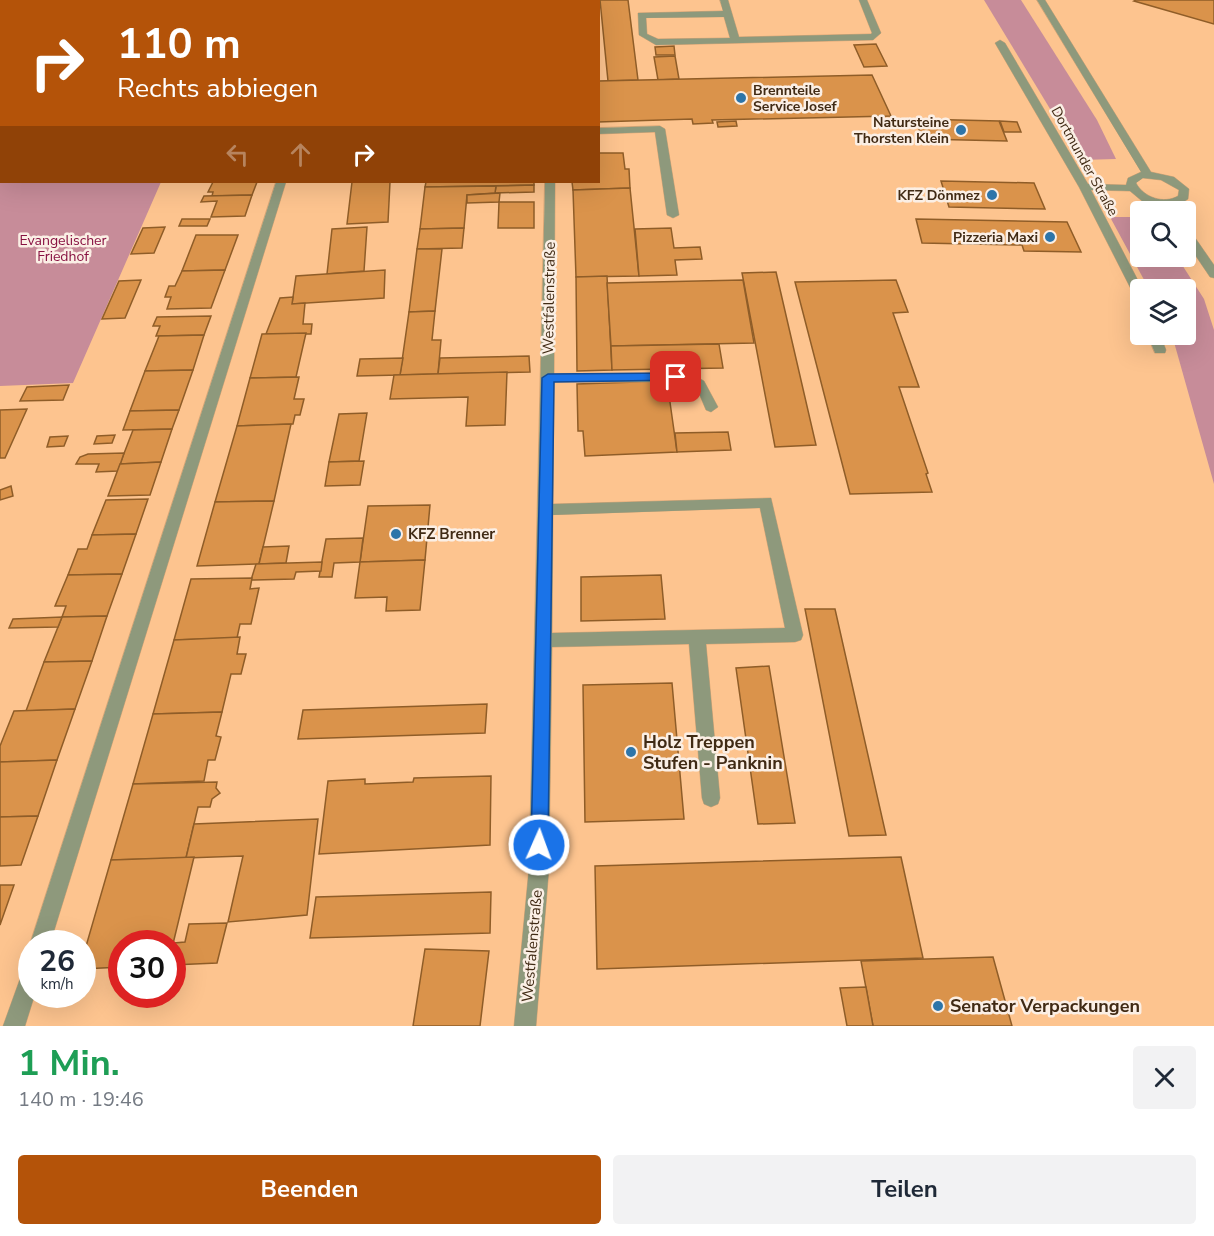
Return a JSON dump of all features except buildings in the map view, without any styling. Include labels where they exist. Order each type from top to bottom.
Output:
[{"type":"street","points":[[724,0],[735,41]]},
{"type":"street","points":[[727,14],[641,15],[643,35],[656,42],[873,37],[877,33],[863,0]]},
{"type":"street","points":[[1041,0],[1148,175]]},
{"type":"street","name":"Dortmunder Straße","points":[[1000,43],[1084,187],[1132,279]]},
{"type":"street","points":[[600,131],[660,129],[673,215]]},
{"type":"street","points":[[1131,188],[1132,180],[1148,175],[1174,180],[1184,189],[1184,198],[1179,201]]},
{"type":"street","points":[[44,930],[281,183]]},
{"type":"street","name":"Westfalenstraße","points":[[525,1026],[539,868],[550,183]]},
{"type":"street","points":[[1084,187],[1131,188],[1153,201]]},
{"type":"street","points":[[1196,247],[1214,274]]},
{"type":"street","points":[[1158,345],[1160,350]]},
{"type":"street","points":[[548,378],[676,377],[693,379],[706,391],[711,406]]},
{"type":"street","points":[[544,640],[795,635],[766,502],[546,510]]},
{"type":"street","points":[[697,637],[711,798]]},
{"type":"street","points":[[14,1026],[20,1008]]},
{"type":"green space","points":[[984,0],[1021,0],[1097,120],[1116,159],[1081,160]]},
{"type":"green space","name":"Evangelischer Friedhof","points":[[0,183],[161,183],[73,383],[0,386]]},
{"type":"green space","points":[[1110,217],[1130,217],[1130,254]]},
{"type":"green space","points":[[1137,267],[1183,267],[1191,279],[1144,279]]},
{"type":"green space","points":[[1196,287],[1204,299],[1214,330],[1214,484],[1175,345],[1196,345]]},
{"type":"place","name":"Brennteile Service Josef","points":[[741,98]]},
{"type":"place","name":"Natursteine Thorsten Klein","points":[[961,130]]},
{"type":"place","name":"KFZ Dönmez","points":[[992,195]]},
{"type":"place","name":"Pizzeria Maxi","points":[[1050,237]]},
{"type":"place","name":"KFZ Brenner","points":[[396,534]]},
{"type":"place","name":"Holz Treppen Stufen - Panknin","points":[[631,752]]},
{"type":"place","name":"Senator Verpackungen","points":[[938,1006]]},
{"type":"route","points":[[539,845],[543,731],[548,378],[676,377]]}]
